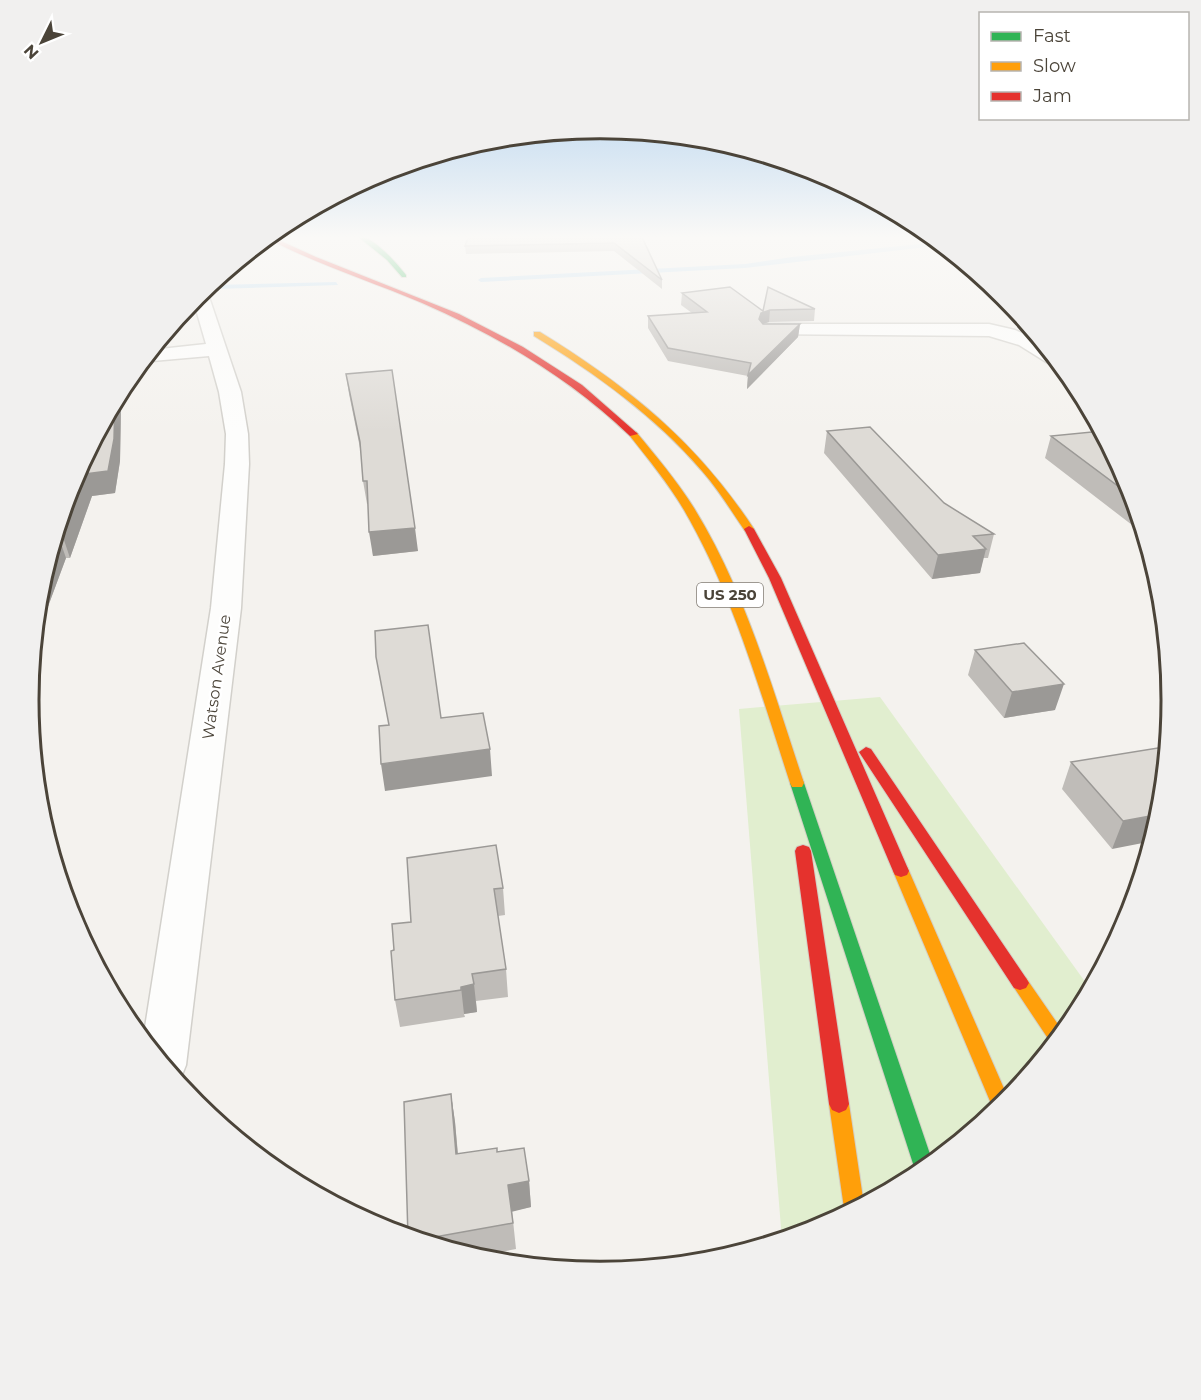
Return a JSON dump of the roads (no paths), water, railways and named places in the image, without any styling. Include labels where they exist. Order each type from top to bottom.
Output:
[{"type":"main road","name":"US 250","points":[[422,300],[512,342],[579,387],[618,420],[659,465],[701,529],[733,602],[792,766],[922,1160]]},
{"type":"main road","name":"US 250","points":[[527,328],[579,358],[640,402],[708,471],[743,520],[775,578],[998,1097]]},
{"type":"main road","points":[[819,681],[1053,1032]]},
{"type":"main road","points":[[792,766],[853,1202]]},
{"type":"street","name":"Watson Avenue","points":[[165,1054],[226,608],[237,464],[237,434],[230,392],[215,349],[203,303]]},
{"type":"street","points":[[769,330],[989,330],[1010,333],[1036,346]]},
{"type":"street","points":[[157,356],[215,349]]}]
